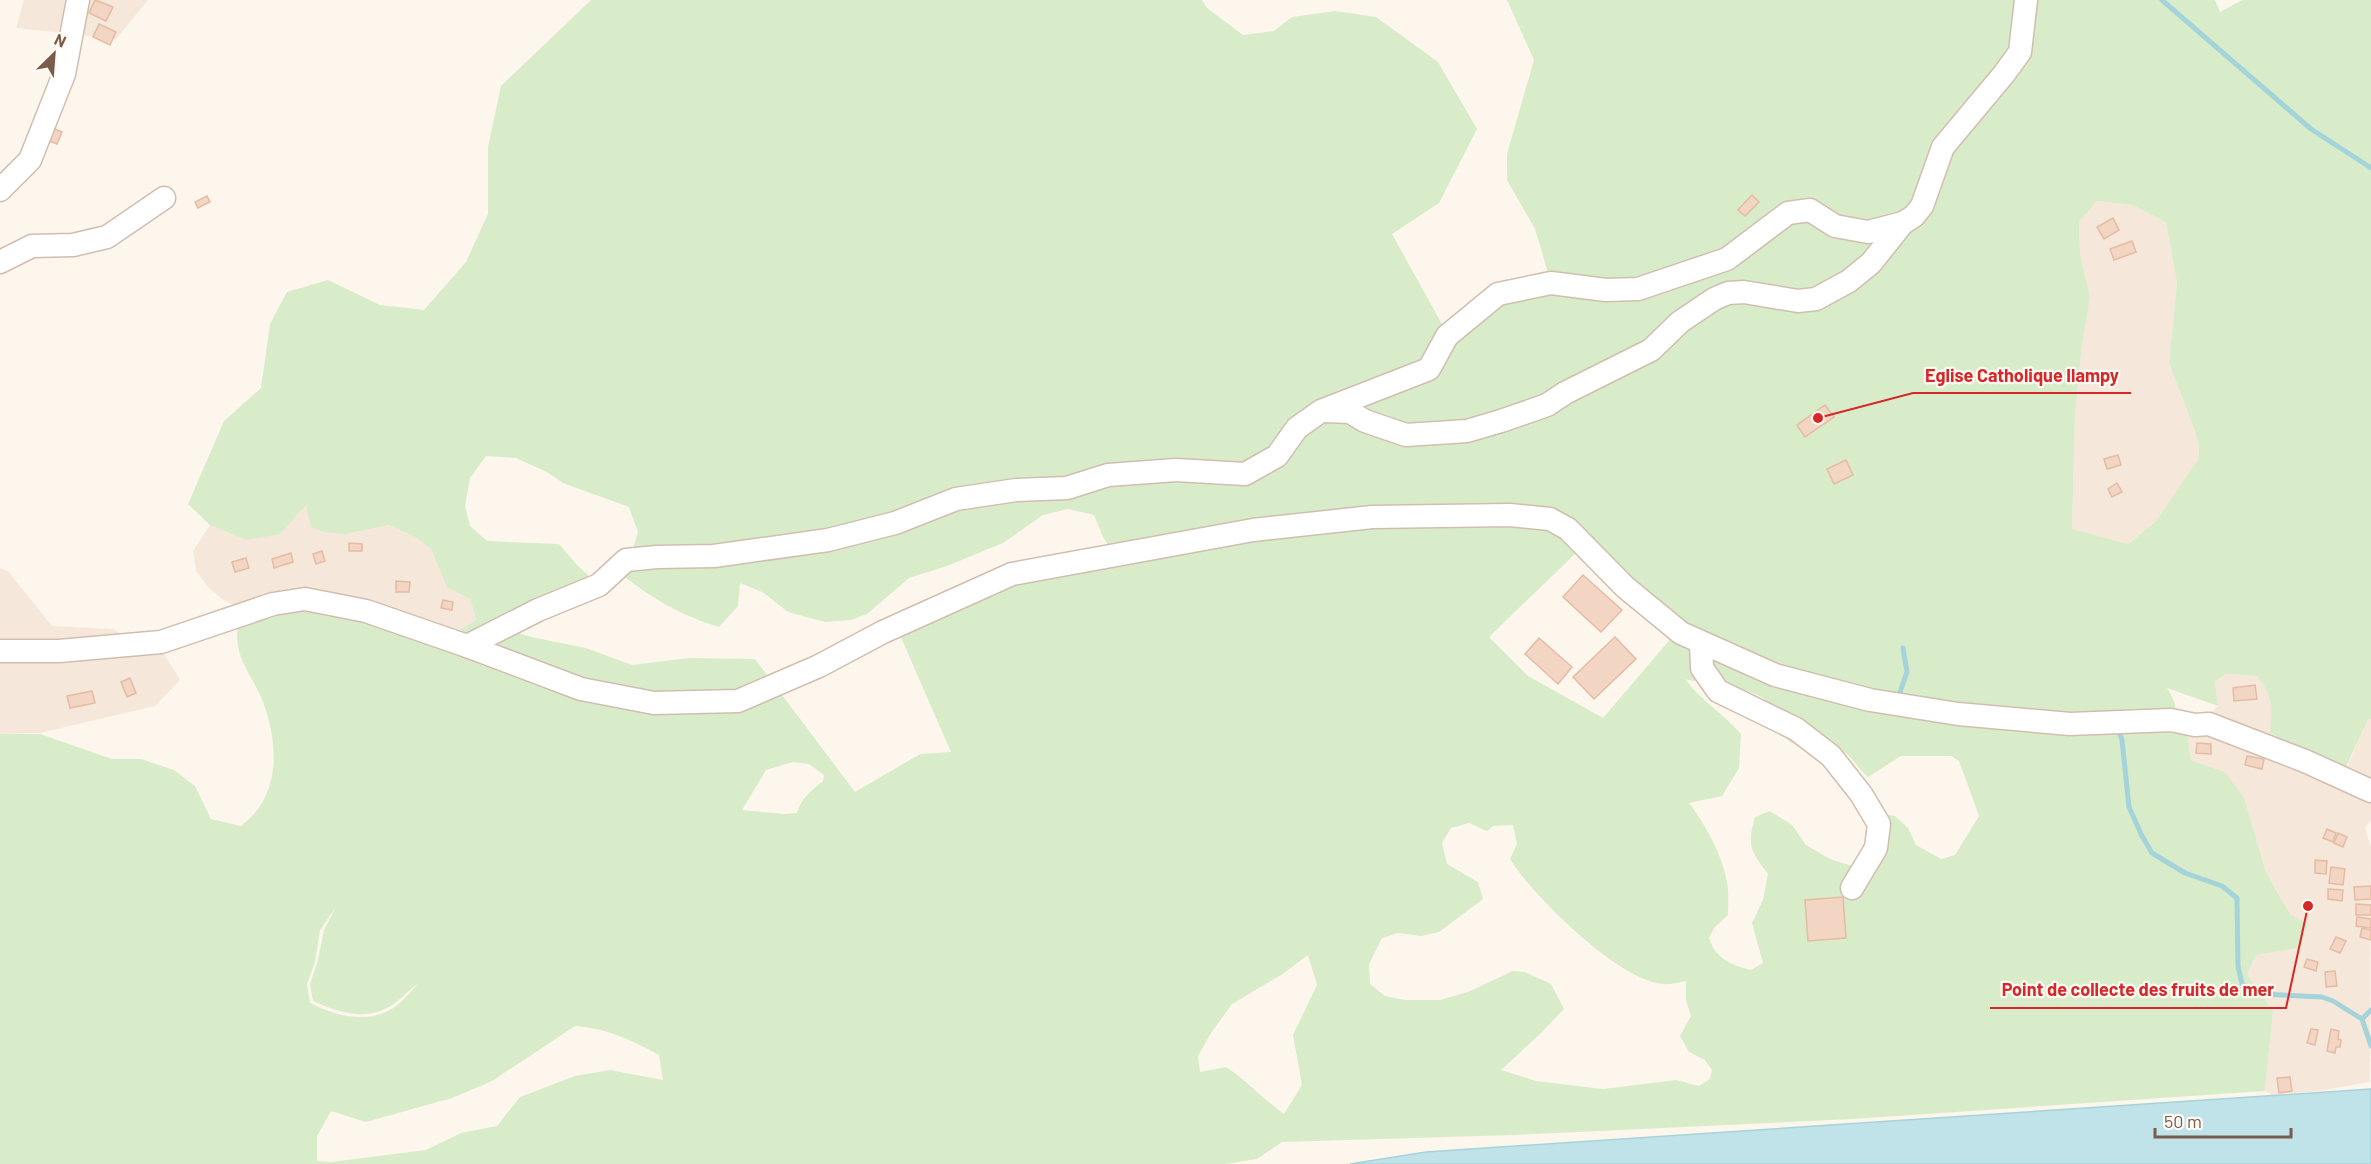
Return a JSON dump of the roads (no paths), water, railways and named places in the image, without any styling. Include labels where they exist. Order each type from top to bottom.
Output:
[{"type":"street","points":[[0,190],[30,160],[64,74],[78,0]]},
{"type":"street","points":[[467,646],[538,610],[599,585],[626,560],[714,556],[828,540],[895,523],[956,499],[1016,490],[1067,488],[1108,476],[1176,470],[1245,474],[1277,456],[1297,428],[1321,411],[1429,369],[1448,336],[1498,294],[1551,283],[1606,290],[1638,289],[1727,260],[1788,213],[1809,210],[1835,226],[1868,232],[1903,223],[1914,216],[1922,206],[1943,147],[2020,52],[2026,0]]},
{"type":"street","points":[[0,262],[32,246],[73,245],[107,237],[164,198]]},
{"type":"street","points":[[1321,411],[1350,412],[1406,435],[1467,430],[1501,421],[1547,405],[1564,393],[1651,350],[1680,322],[1714,299],[1728,293],[1744,292],[1798,301],[1816,300],[1849,281],[1871,263],[1903,223]]},
{"type":"street","points":[[0,651],[59,651],[161,642],[273,604],[305,599],[366,611],[581,689],[654,703],[738,700],[819,666],[883,632],[1012,574],[1253,530],[1372,517],[1510,515],[1550,519],[1568,529],[1625,587],[1681,633],[1775,675],[1870,700],[1958,714],[2070,724],[2171,720],[2195,725],[2209,724],[2305,761],[2371,791]]},
{"type":"street","points":[[1701,643],[1702,668],[1718,691],[1796,729],[1831,756],[1861,794],[1879,824],[1876,848],[1852,888]]},
{"type":"water","points":[[2371,1089],[2371,1164],[1350,1164],[1426,1152]]},
{"type":"waterway","points":[[2162,0],[2311,129],[2371,168]]},
{"type":"waterway","points":[[1898,698],[1907,672],[1903,648]]},
{"type":"waterway","points":[[2118,728],[2122,740],[2129,807],[2152,853],[2185,873],[2222,886],[2237,898],[2238,966],[2242,984],[2260,994],[2322,997],[2333,1001],[2362,1019],[2371,1046]]},
{"type":"waterway","points":[[2362,1019],[2371,1010]]},
{"type":"place","name":"Eglise Catholique Ilampy","points":[[1818,418]]},
{"type":"place","name":"Point de collecte des fruits de mer","points":[[2308,906]]}]
